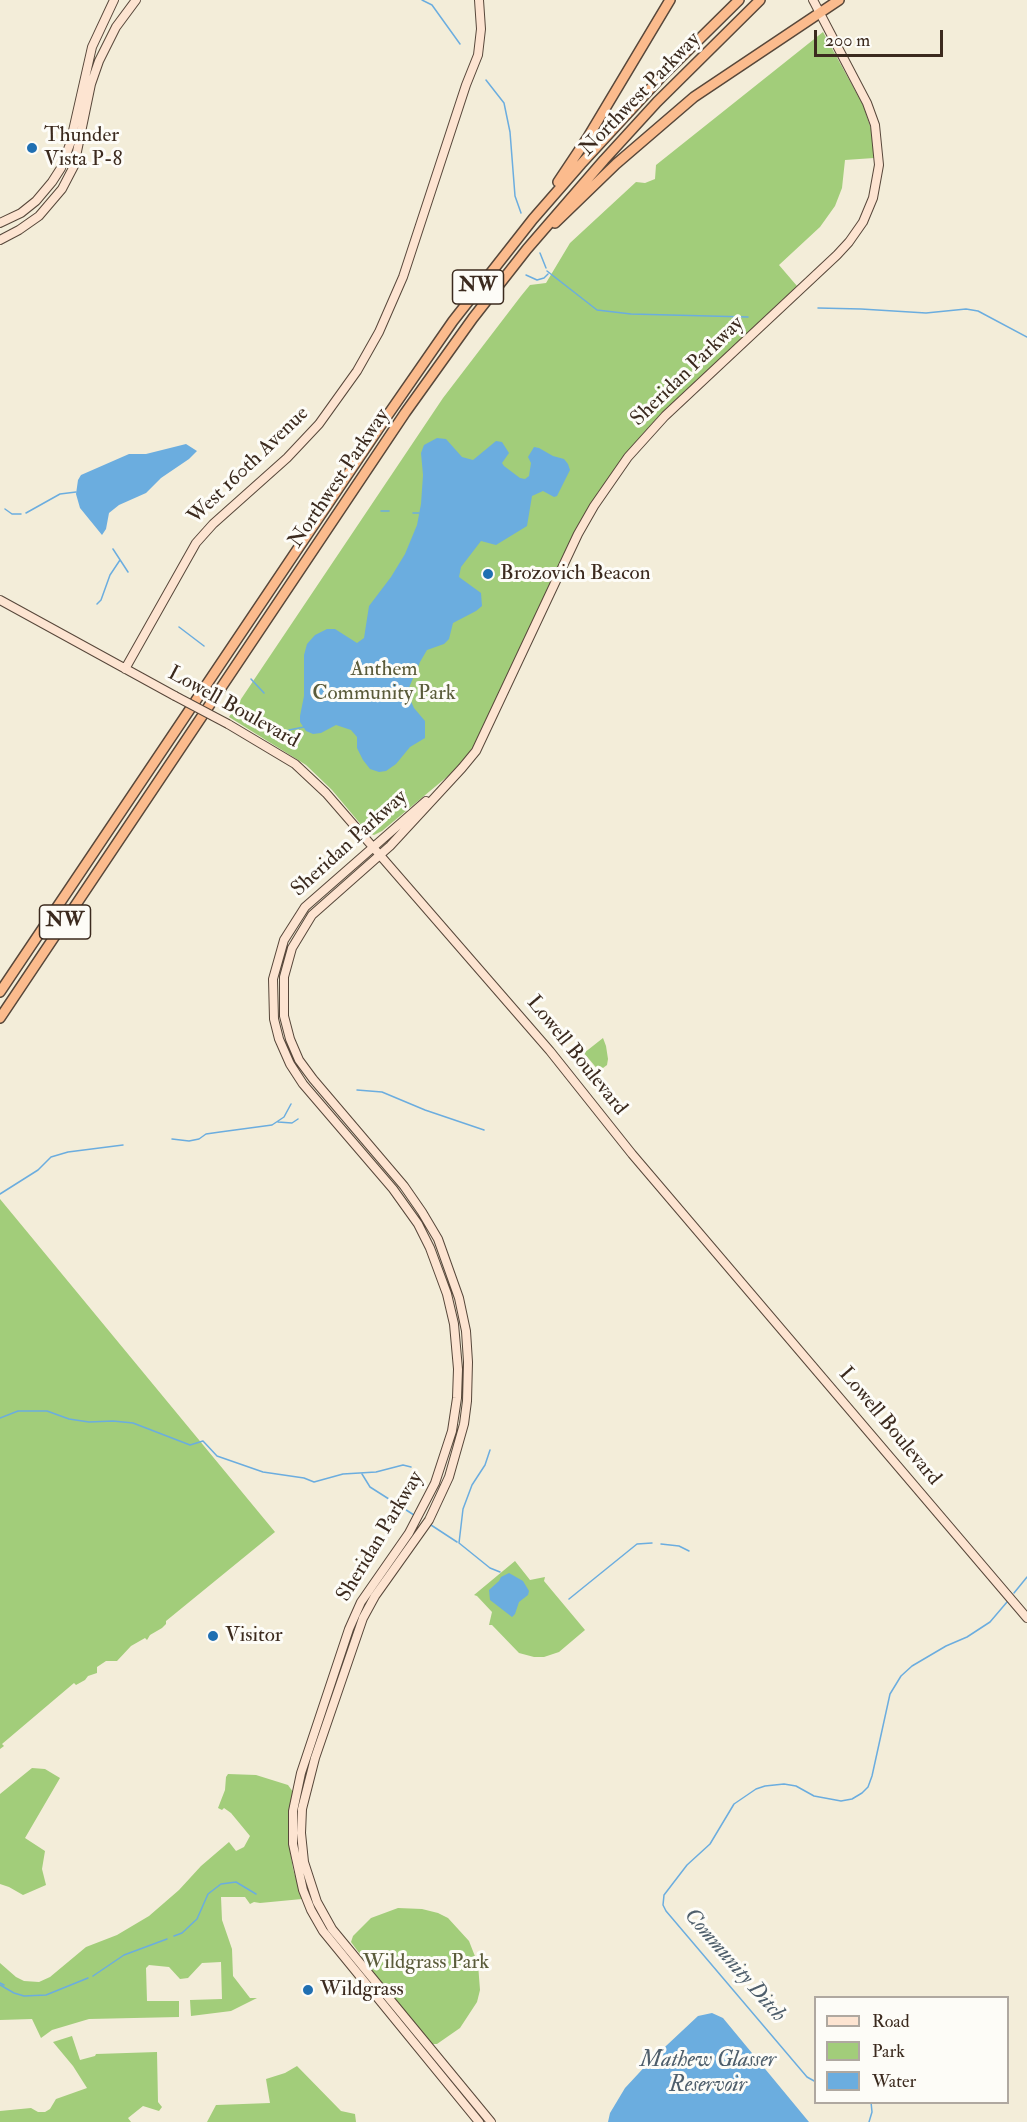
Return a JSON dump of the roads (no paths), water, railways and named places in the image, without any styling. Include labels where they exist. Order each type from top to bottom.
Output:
[{"type":"highway","points":[[533,219],[588,137],[670,0]]},
{"type":"highway","name":"Northwest Parkway","points":[[0,992],[426,358],[482,282],[533,219],[631,109],[739,0]]},
{"type":"highway","name":"Northwest Parkway","points":[[0,1018],[405,413],[467,326],[516,263],[630,130],[760,0]]},
{"type":"highway","points":[[516,263],[616,164],[654,130],[736,68],[839,0]]},
{"type":"main road","points":[[0,223],[36,201],[61,168],[70,144],[87,62],[99,28],[114,0]]},
{"type":"main road","points":[[0,240],[39,216],[58,196],[67,181],[74,166],[99,60],[116,27],[136,0]]},
{"type":"main road","name":"West 160th Avenue","points":[[125,669],[196,543],[213,524],[272,472],[308,436],[339,399],[371,348],[403,277],[466,85],[469,69],[478,48],[481,29],[479,0]]},
{"type":"main road","name":"Sheridan Parkway","points":[[491,2122],[332,1929],[314,1894],[306,1872],[302,1848],[301,1817],[305,1791],[359,1626],[375,1596],[417,1540],[439,1500],[459,1447],[467,1401],[468,1370],[466,1339],[455,1283],[438,1239],[414,1199],[303,1066],[290,1039],[283,1008],[283,985],[287,962],[303,927],[323,903],[379,855],[452,778],[482,740],[578,534],[598,499],[628,457],[665,416],[837,255],[856,233],[866,216],[873,198],[879,165],[877,137],[867,103],[813,0]]},
{"type":"main road","name":"Lowell Boulevard","points":[[0,600],[269,747],[300,767],[319,785],[550,1051],[632,1154],[1027,1618]]},
{"type":"main road","name":"Lowell Boulevard","points":[[0,606],[19,611]]},
{"type":"main road","name":"Sheridan Parkway","points":[[452,778],[305,907],[284,940],[276,964],[272,988],[273,1012],[279,1040],[294,1071],[408,1208],[430,1248],[440,1272],[454,1324],[458,1383],[450,1440],[429,1498],[409,1533],[368,1590],[352,1622],[301,1773],[294,1803],[292,1844],[298,1875],[306,1898],[327,1937],[479,2122]]},
{"type":"water","points":[[437,438],[446,439],[462,457],[473,460],[496,441],[502,442],[509,453],[502,463],[520,478],[525,479],[529,476],[531,463],[528,457],[534,447],[564,459],[570,470],[557,496],[554,497],[543,491],[532,496],[527,526],[496,545],[481,541],[461,567],[459,577],[481,593],[482,606],[453,623],[449,639],[444,644],[427,650],[408,690],[414,708],[425,721],[425,738],[410,747],[396,764],[386,771],[379,772],[370,769],[363,760],[357,748],[357,737],[351,730],[336,725],[321,733],[313,734],[306,731],[300,722],[304,696],[304,655],[307,644],[315,635],[327,629],[335,629],[357,643],[364,638],[369,606],[405,554],[417,525],[423,475],[421,453],[424,445]]},
{"type":"water","points":[[186,444],[197,451],[161,478],[146,493],[119,505],[109,513],[106,529],[102,535],[80,508],[76,494],[81,475],[129,454],[146,454]]},
{"type":"water","points":[[509,1573],[523,1581],[529,1591],[528,1595],[519,1602],[512,1617],[490,1600],[489,1590],[501,1577]]},
{"type":"water","name":"Mathew Glasser Reservoir","points":[[712,2013],[723,2018],[809,2122],[608,2122],[610,2113],[625,2088],[651,2060],[698,2016]]},
{"type":"waterway","name":"Community Ditch","points":[[422,0],[432,5],[460,44]]},
{"type":"waterway","name":"Community Ditch","points":[[486,80],[504,103],[510,132],[515,196],[521,213]]},
{"type":"waterway","name":"Community Ditch","points":[[540,253],[546,268]]},
{"type":"waterway","name":"Community Ditch","points":[[547,271],[597,310],[631,314],[748,317]]},
{"type":"waterway","points":[[526,275],[537,280],[548,274]]},
{"type":"waterway","name":"Community Ditch","points":[[818,308],[926,313],[966,309],[978,311],[1027,337]]},
{"type":"waterway","points":[[26,513],[60,494],[76,492]]},
{"type":"waterway","points":[[5,509],[12,514],[21,514]]},
{"type":"waterway","points":[[381,511],[389,511]]},
{"type":"waterway","points":[[413,513],[419,513]]},
{"type":"waterway","points":[[113,549],[128,572]]},
{"type":"waterway","points":[[97,604],[101,600],[110,575],[120,560]]},
{"type":"waterway","points":[[179,627],[204,646]]},
{"type":"waterway","points":[[251,679],[264,693]]},
{"type":"waterway","points":[[289,730],[304,727]]},
{"type":"waterway","points":[[357,1090],[382,1092],[425,1110],[484,1130]]},
{"type":"waterway","points":[[172,1139],[189,1141],[199,1139],[206,1134],[272,1125],[284,1117],[291,1104]]},
{"type":"waterway","points":[[278,1122],[292,1123],[298,1119]]},
{"type":"waterway","points":[[0,1194],[38,1170],[51,1157],[68,1152],[123,1145]]},
{"type":"waterway","points":[[0,1418],[18,1411],[47,1411],[69,1419],[89,1422],[133,1423],[190,1445],[203,1441],[217,1456],[263,1472],[304,1478],[314,1482],[343,1474],[376,1472],[403,1465],[411,1467]]},
{"type":"waterway","points":[[490,1450],[485,1465],[472,1485],[463,1509],[459,1543],[490,1568],[500,1572]]},
{"type":"waterway","points":[[362,1474],[370,1487],[414,1515]]},
{"type":"waterway","points":[[431,1525],[457,1542]]},
{"type":"waterway","points":[[569,1599],[637,1544],[652,1543]]},
{"type":"waterway","points":[[661,1544],[679,1546],[689,1551]]},
{"type":"waterway","name":"Community Ditch","points":[[1014,1593],[1027,1577]]},
{"type":"waterway","name":"Community Ditch","points":[[814,2081],[807,2077],[666,1911],[663,1905],[664,1895],[687,1865],[710,1844],[734,1804],[756,1789],[784,1784],[796,1786],[814,1796],[841,1801],[852,1799],[862,1793],[868,1787],[872,1776],[890,1694],[901,1676],[912,1666],[990,1622],[1007,1602]]},
{"type":"waterway","points":[[174,1936],[182,1933],[197,1919],[208,1894],[221,1884],[236,1882],[256,1894]]},
{"type":"waterway","points":[[93,1976],[124,1955],[167,1939]]},
{"type":"waterway","points":[[0,1985],[24,1996],[46,1995],[88,1978]]},
{"type":"waterway","points":[[0,1983],[4,1985]]},
{"type":"waterway","name":"Community Ditch","points":[[869,2122],[871,2104]]},
{"type":"place","name":"Thunder Vista P-8","points":[[32,148]]},
{"type":"place","name":"Brozovich Beacon","points":[[488,574]]},
{"type":"place","name":"Visitor","points":[[213,1636]]},
{"type":"place","name":"Wildgrass","points":[[308,1990]]},
{"type":"park label","name":"Anthem Community Park","points":[[384,682]]},
{"type":"park label","name":"Wildgrass Park","points":[[426,1963]]}]
